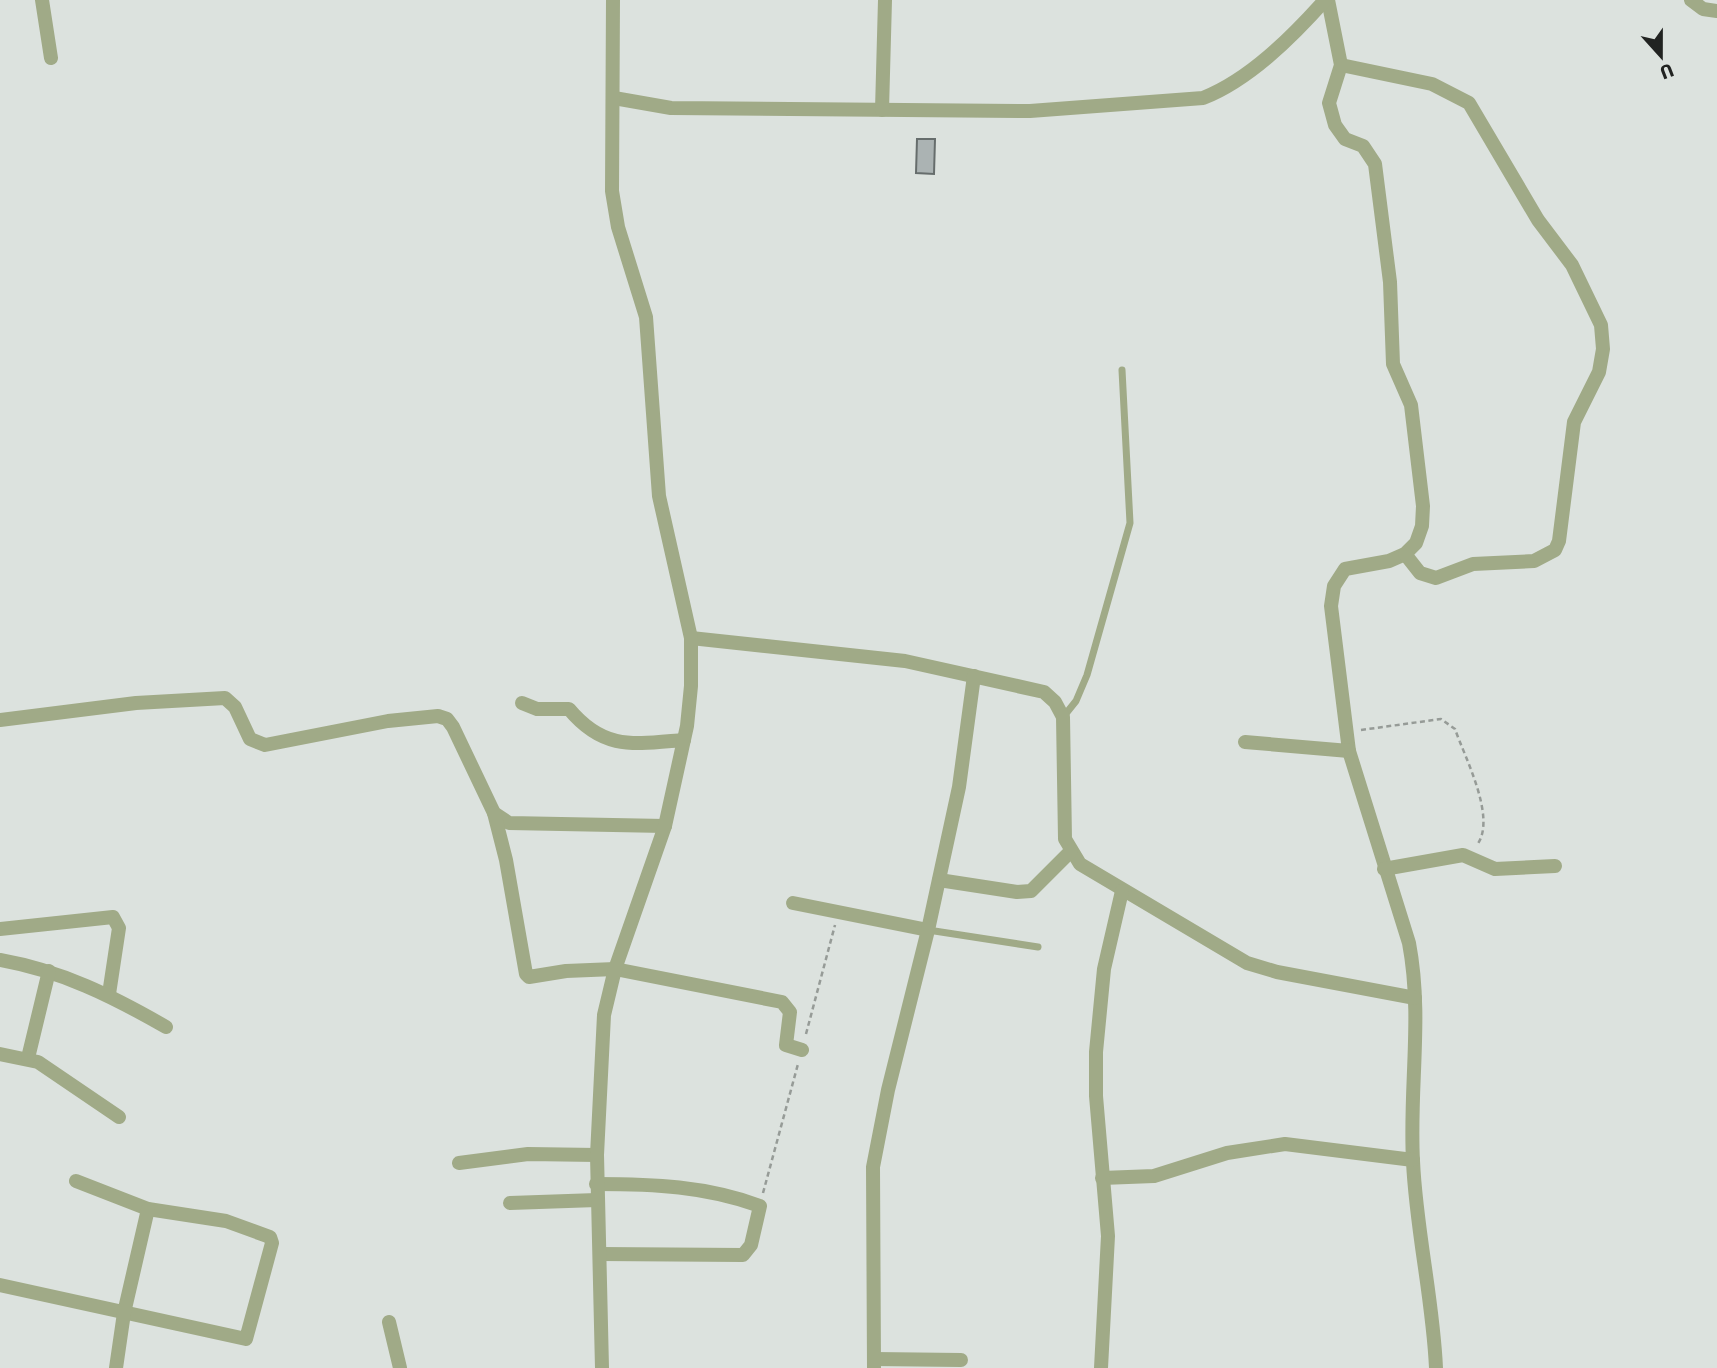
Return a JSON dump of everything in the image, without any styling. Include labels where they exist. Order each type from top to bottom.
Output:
[{"type":"street","points":[[42,0],[51,58]]},
{"type":"street","points":[[602,1368],[596,1184],[604,1015],[615,970],[665,826],[684,740],[691,686],[691,638],[659,496],[646,317],[618,227],[612,191],[613,0]]},
{"type":"street","points":[[882,110],[885,0]]},
{"type":"street","points":[[614,98],[671,108],[1030,111],[1203,98],[1222,90],[1257,65],[1326,0]]},
{"type":"street","points":[[1326,0],[1341,65],[1329,103],[1335,125],[1345,139],[1363,146],[1376,164],[1390,282],[1393,365],[1411,405],[1422,526],[1416,543],[1405,554],[1389,561],[1345,569],[1334,586],[1331,606],[1349,751],[1409,943],[1415,998],[1417,1057],[1413,1160],[1436,1368]]},
{"type":"street","points":[[1691,0],[1703,9],[1717,11]]},
{"type":"street","points":[[1341,65],[1432,84],[1469,103],[1538,220],[1572,265],[1601,325],[1604,349],[1599,372],[1574,422],[1559,541],[1555,550],[1534,561],[1473,564],[1436,578],[1420,573],[1405,554]]},
{"type":"street","points":[[691,638],[905,661],[1044,692],[1055,702],[1063,717],[1065,839],[1080,864],[1247,962],[1277,972],[1415,998]]},
{"type":"street","points":[[961,1360],[874,1363],[873,1167],[888,1090],[928,930],[959,787],[974,676]]},
{"type":"street","points":[[0,720],[136,703],[225,698],[235,707],[250,739],[265,745],[388,721],[438,716],[447,719],[494,813],[506,860],[526,974],[529,977],[566,971],[615,970],[782,1002],[790,1012],[786,1045],[802,1051]]},
{"type":"street","points":[[522,703],[537,709],[569,709],[582,724],[605,739],[626,745],[684,740]]},
{"type":"street","points":[[1245,742],[1349,751]]},
{"type":"street","points":[[494,813],[509,823],[665,826]]},
{"type":"street","points":[[939,880],[1017,892],[1031,891],[1071,851]]},
{"type":"street","points":[[1384,869],[1463,855],[1495,869],[1555,866]]},
{"type":"street","points":[[1101,1368],[1108,1236],[1096,1096],[1096,1052],[1104,970],[1122,891]]},
{"type":"street","points":[[793,903],[928,930]]},
{"type":"street","points":[[0,929],[113,917],[119,928],[109,994]]},
{"type":"street","points":[[0,960],[49,971],[109,994],[166,1027]]},
{"type":"street","points":[[28,1058],[49,971]]},
{"type":"street","points":[[0,1054],[28,1058],[119,1117]]},
{"type":"street","points":[[1102,1178],[1154,1176],[1227,1153],[1285,1143],[1413,1160]]},
{"type":"street","points":[[459,1163],[528,1154],[597,1155]]},
{"type":"street","points":[[0,1285],[246,1339],[272,1243],[265,1233],[226,1222],[148,1209],[76,1181]]},
{"type":"street","points":[[596,1184],[655,1184],[706,1190],[760,1206],[751,1245],[743,1255],[600,1254]]},
{"type":"street","points":[[510,1203],[597,1200]]},
{"type":"street","points":[[116,1368],[124,1313],[148,1209]]},
{"type":"street","points":[[388,1322],[400,1368]]},
{"type":"lane","points":[[1063,717],[1076,701],[1087,675],[1130,523],[1122,370]]},
{"type":"lane","points":[[928,930],[1038,947]]},
{"type":"path","points":[[1346,732],[1441,719],[1455,729],[1480,796],[1485,832],[1479,844],[1463,855]]},
{"type":"building","points":[[917,139],[935,139],[934,174],[916,173]]}]
